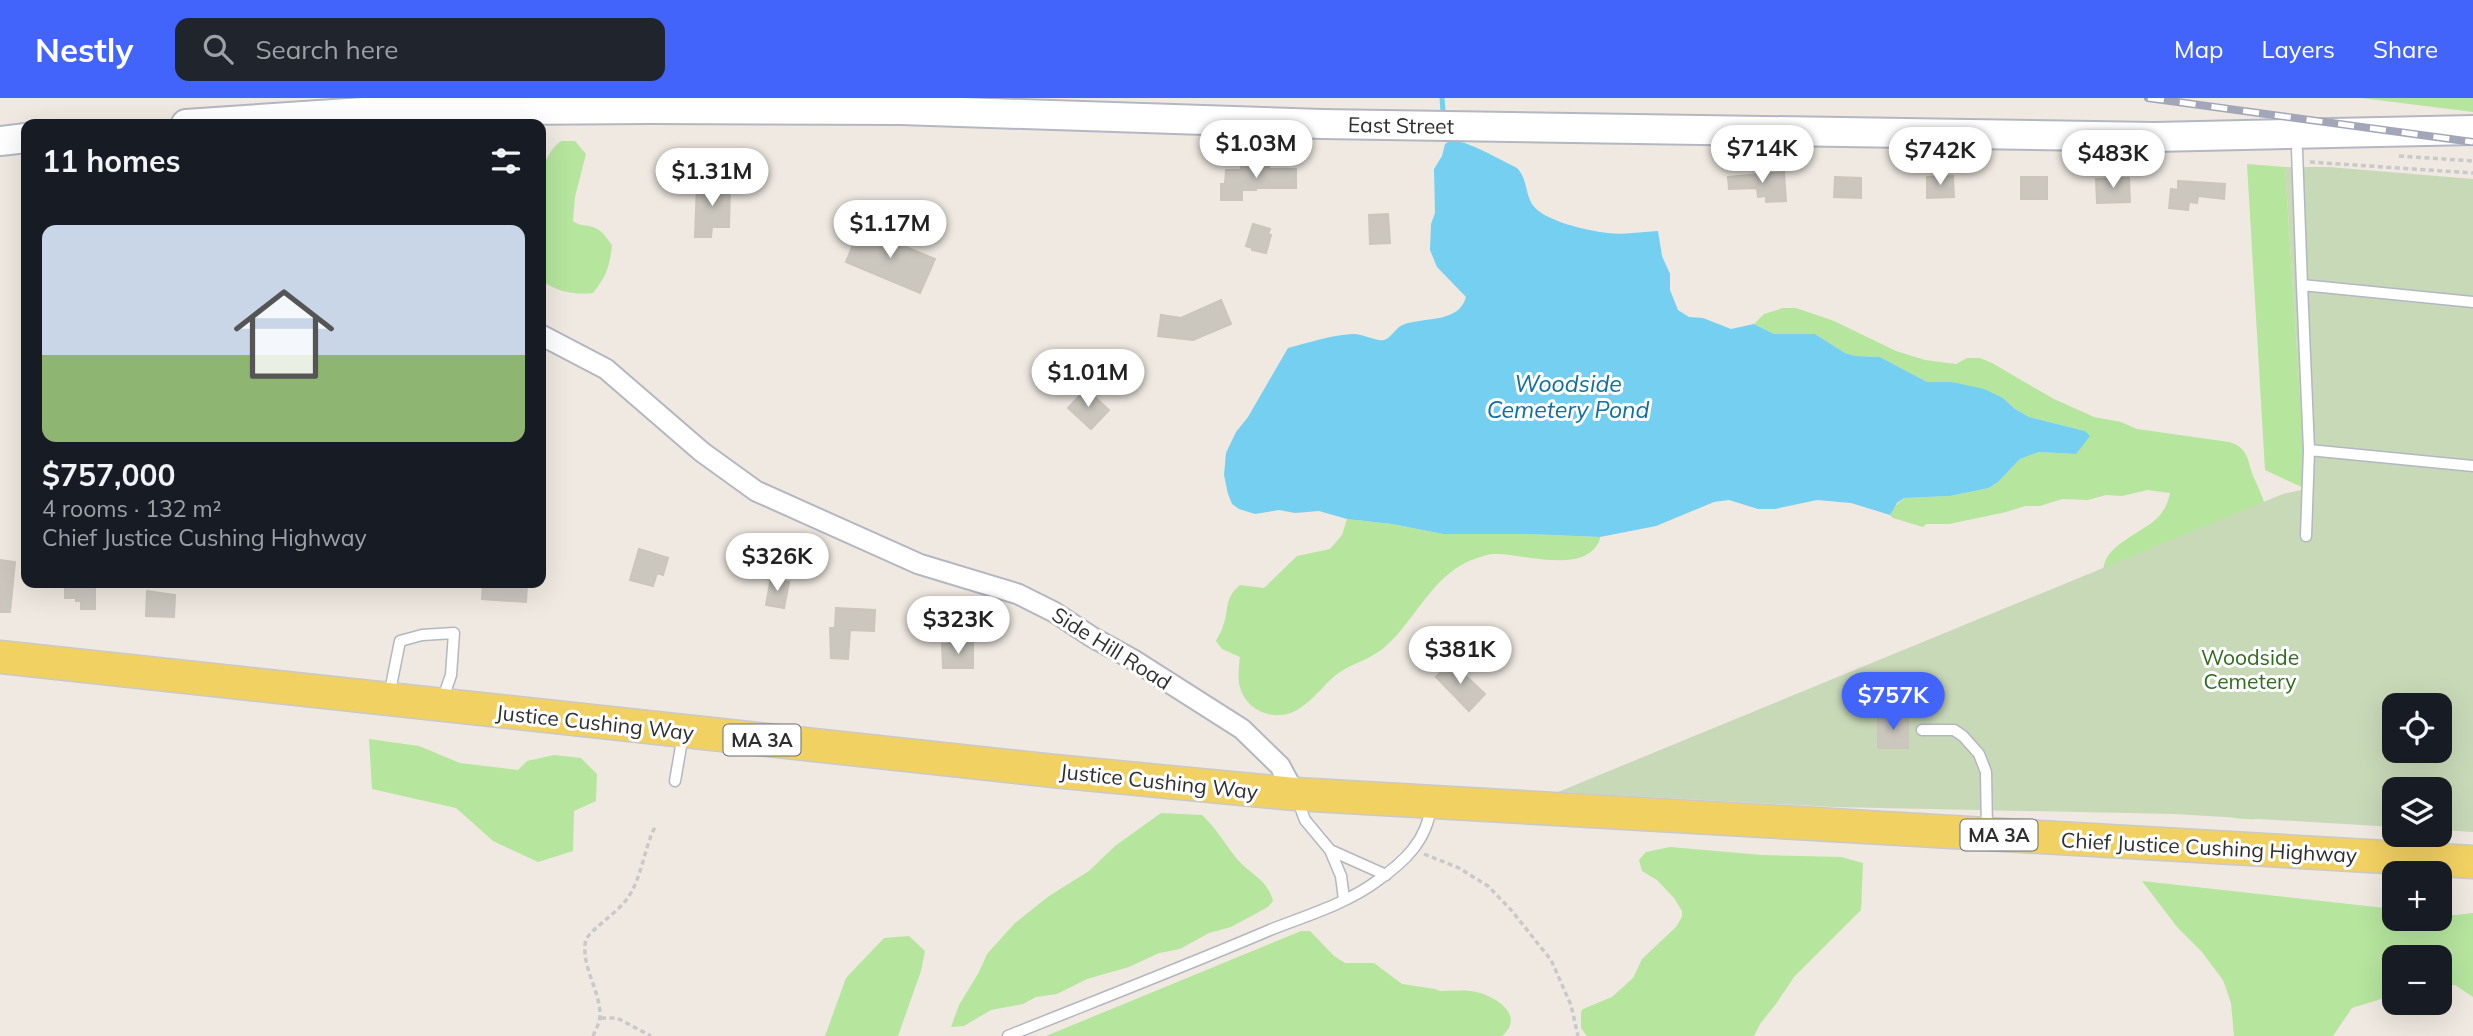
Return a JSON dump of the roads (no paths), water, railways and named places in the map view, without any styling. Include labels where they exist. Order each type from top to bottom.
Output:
[{"type":"main road","name":"East Street","points":[[261,119],[390,110],[887,110],[1322,124],[2155,137],[2293,149]]},
{"type":"main road","points":[[2293,149],[2473,130]]},
{"type":"main road","points":[[0,141],[21,139]]},
{"type":"main road","points":[[2293,149],[2473,145]]},
{"type":"main road","name":"Justice Cushing Way","points":[[0,657],[1295,794],[1525,808]]},
{"type":"main road","name":"Chief Justice Cushing Highway","points":[[1525,808],[2473,862]]},
{"type":"street","name":"Side Hill Road","points":[[546,338],[607,369],[702,452],[756,491],[919,564],[1018,594],[1054,612],[1132,659],[1242,729],[1280,766],[1295,794]]},
{"type":"lane","points":[[2293,149],[2309,450],[2306,536]]},
{"type":"lane","points":[[2302,285],[2473,302]]},
{"type":"lane","points":[[2309,450],[2473,466]]},
{"type":"lane","points":[[388,699],[400,641],[422,635],[454,633],[451,675],[440,705]]},
{"type":"lane","points":[[1923,730],[1954,730],[1979,754],[1986,772],[1987,835]]},
{"type":"lane","points":[[675,781],[684,731]]},
{"type":"lane","points":[[1295,794],[1305,820],[1330,850],[1341,876],[1345,899]]},
{"type":"lane","points":[[1008,1036],[1345,899],[1386,875],[1414,848],[1426,830],[1431,803]]},
{"type":"lane","points":[[1330,850],[1386,875]]},
{"type":"water","name":"Woodside Cemetery Pond","points":[[1451,140],[1474,147],[1517,168],[1523,176],[1532,204],[1555,220],[1608,233],[1658,231],[1662,256],[1670,274],[1670,290],[1678,310],[1689,317],[1703,318],[1731,329],[1754,324],[1774,334],[1815,334],[1845,353],[1880,357],[1927,382],[1952,382],[1984,389],[2003,398],[2029,417],[2085,431],[2090,436],[2076,454],[2039,452],[2020,459],[1989,488],[1950,496],[1904,498],[1897,503],[1890,515],[1851,503],[1817,500],[1775,509],[1758,509],[1729,500],[1714,502],[1656,526],[1600,537],[1443,534],[1347,519],[1319,511],[1295,513],[1279,510],[1255,514],[1239,509],[1232,504],[1228,494],[1224,475],[1226,453],[1288,348],[1352,334],[1384,340],[1402,325],[1441,318],[1462,305],[1466,297],[1437,267],[1430,250],[1431,224],[1435,213],[1434,169],[1445,144]]},
{"type":"waterway","points":[[1442,98],[1443,111]]},
{"type":"railway","points":[[2148,98],[2473,142]]},
{"type":"park label","name":"Woodside Cemetery","points":[[2250,669]]}]
